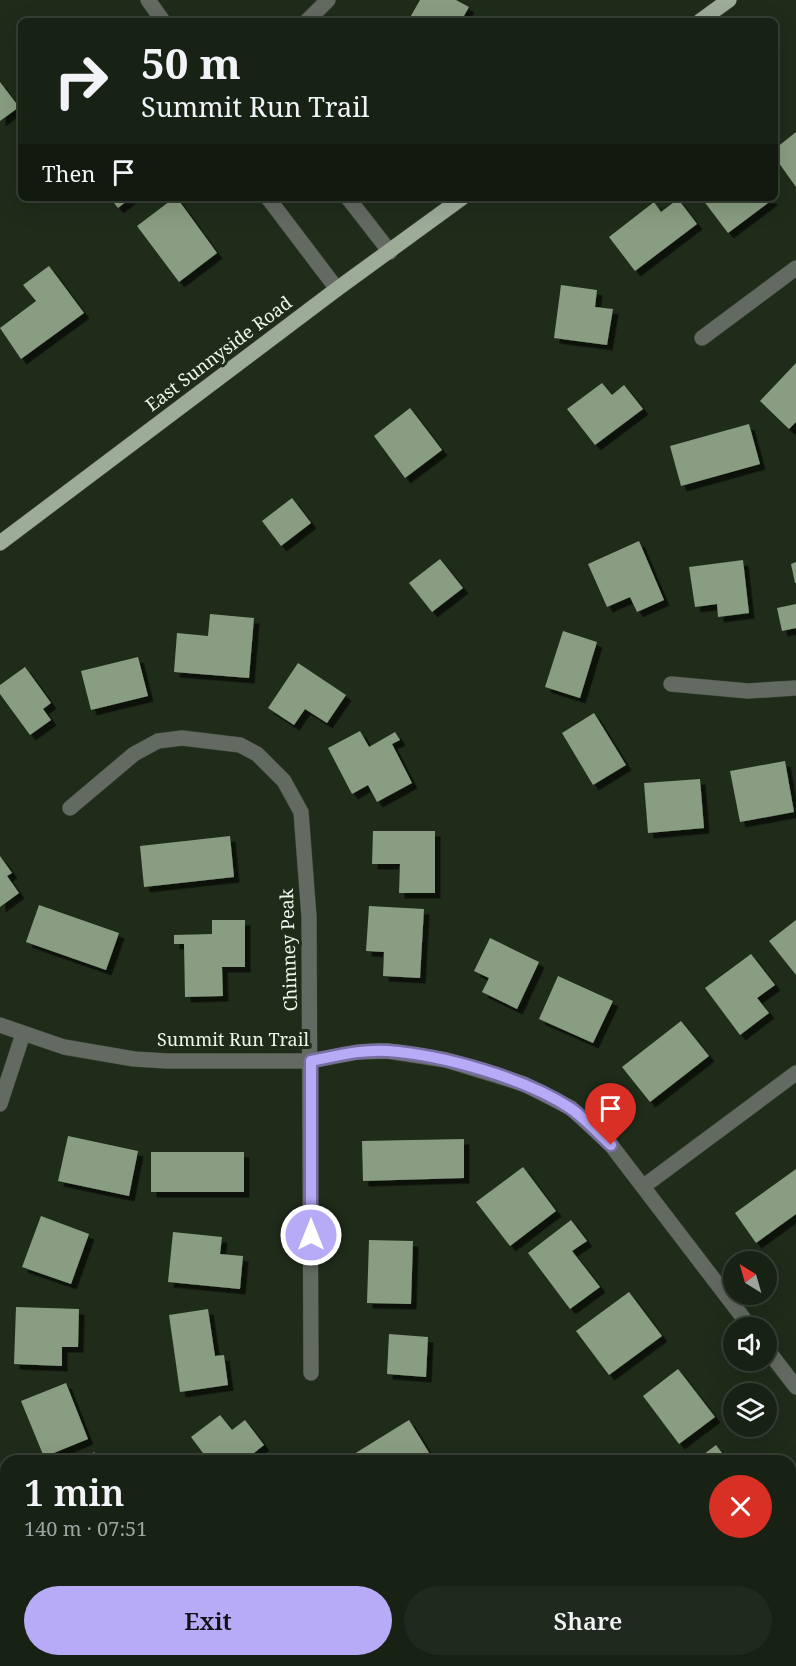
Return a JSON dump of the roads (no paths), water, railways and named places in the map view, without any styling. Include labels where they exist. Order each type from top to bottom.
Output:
[{"type":"main road","points":[[704,18],[729,0]]},
{"type":"main road","name":"East Sunnyside Road","points":[[0,543],[458,201]]},
{"type":"street","points":[[148,0],[161,18]]},
{"type":"street","points":[[310,18],[328,0]]},
{"type":"street","points":[[270,201],[337,290]]},
{"type":"street","points":[[350,201],[390,252]]},
{"type":"street","points":[[702,338],[796,268]]},
{"type":"street","points":[[671,684],[748,691],[796,688]]},
{"type":"street","name":"Chimney Peak","points":[[70,808],[134,754],[158,741],[182,738],[240,745],[257,754],[284,781],[301,812],[309,917],[311,1373]]},
{"type":"street","name":"Summit Run Trail","points":[[0,1025],[64,1047],[134,1059],[311,1061],[358,1052],[387,1051],[446,1060],[524,1084],[571,1108],[611,1145],[743,1317]]},
{"type":"street","points":[[0,1104],[23,1034]]},
{"type":"street","points":[[644,1186],[796,1073]]},
{"type":"street","points":[[777,1362],[796,1387]]}]
